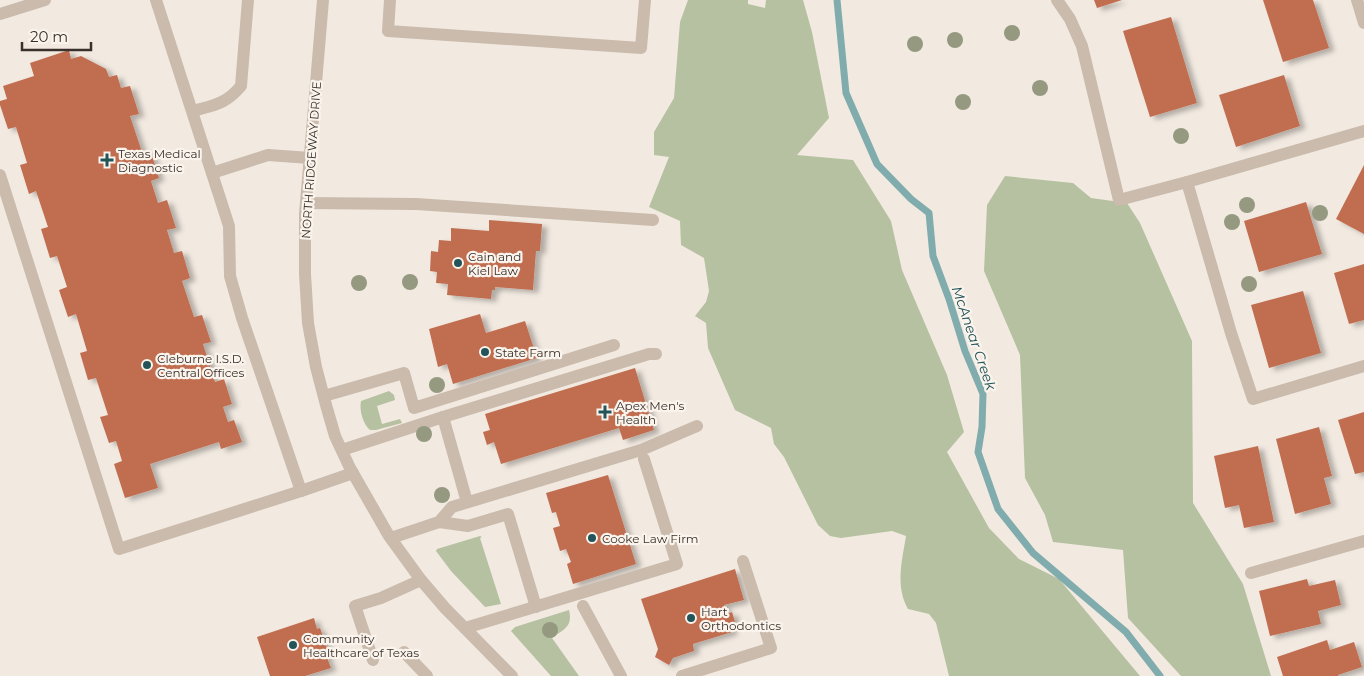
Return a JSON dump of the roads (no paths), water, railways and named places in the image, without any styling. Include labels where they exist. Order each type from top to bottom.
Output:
[{"type":"street","points":[[0,14],[45,0]]},
{"type":"street","points":[[156,0],[229,226],[230,276],[242,318],[301,491]]},
{"type":"street","points":[[192,111],[222,103],[241,86],[248,0]]},
{"type":"street","name":"NORTH RIDGEWAY DRIVE","points":[[322,0],[306,203],[305,274],[308,323],[316,367],[335,436],[353,473],[391,538],[421,580],[512,676]]},
{"type":"street","points":[[390,0],[388,31],[641,48],[645,0]]},
{"type":"street","points":[[1057,0],[1070,19],[1082,46],[1119,200],[1364,131]]},
{"type":"street","points":[[1357,0],[1364,22]]},
{"type":"street","points":[[212,173],[268,155],[310,158]]},
{"type":"street","points":[[0,175],[119,549],[353,473]]},
{"type":"street","points":[[1187,182],[1231,333],[1253,399],[1364,366]]},
{"type":"street","points":[[306,203],[416,204],[653,220]]},
{"type":"street","points":[[324,396],[404,373],[414,408],[614,346]]},
{"type":"street","points":[[342,450],[640,356],[656,354]]},
{"type":"street","points":[[443,417],[467,502]]},
{"type":"street","points":[[440,522],[452,507],[641,450],[697,426]]},
{"type":"street","points":[[465,628],[677,564],[644,459]]},
{"type":"street","points":[[391,538],[440,522],[468,526],[508,514],[536,607]]},
{"type":"street","points":[[1251,573],[1364,541]]},
{"type":"street","points":[[682,676],[771,648],[743,561]]},
{"type":"street","points":[[373,660],[355,606],[381,598],[421,580]]},
{"type":"street","points":[[583,606],[621,676]]},
{"type":"street","points":[[404,652],[427,676]]},
{"type":"waterway","name":"McAnear Creek","points":[[837,0],[846,93],[877,164],[911,199],[929,213],[933,256],[965,351],[983,394],[982,427],[978,452],[998,509],[1033,553],[1126,632],[1160,676]]},
{"type":"place","name":"Texas Medical Diagnostic","points":[[107,160]]},
{"type":"place","name":"Cain and Kiel Law","points":[[458,263]]},
{"type":"place","name":"State Farm","points":[[485,352]]},
{"type":"place","name":"Cleburne I.S.D. Central Offices","points":[[147,365]]},
{"type":"place","name":"Apex Men's Health","points":[[605,412]]},
{"type":"place","name":"Cooke Law Firm","points":[[592,538]]},
{"type":"place","name":"Hart Orthodontics","points":[[691,618]]},
{"type":"place","name":"Community Healthcare of Texas","points":[[293,645]]}]
